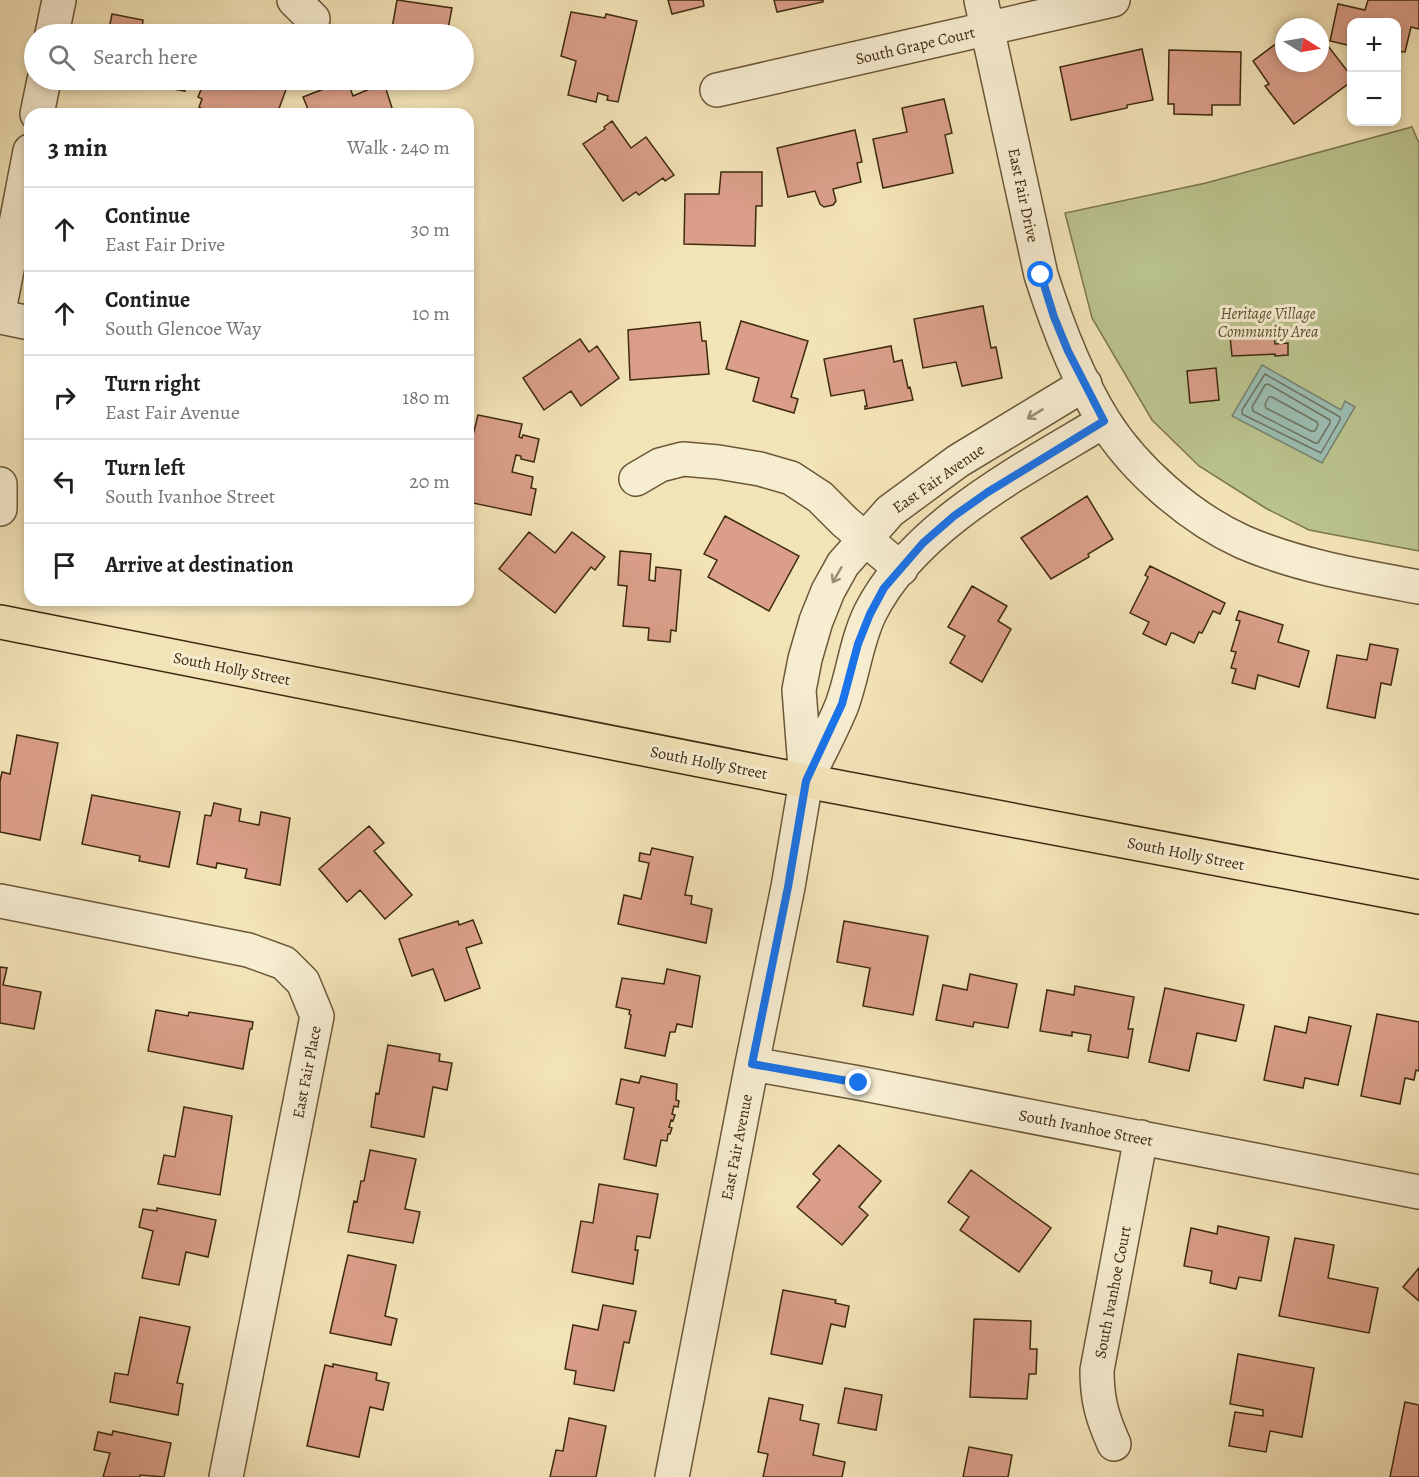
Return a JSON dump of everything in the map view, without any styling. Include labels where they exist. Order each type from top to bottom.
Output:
[{"type":"main road","name":"South Holly Street","points":[[0,622],[806,781],[1419,897]]},
{"type":"street","points":[[54,24],[59,0]]},
{"type":"street","name":"South Grape Court","points":[[717,90],[984,14],[1113,0]]},
{"type":"street","name":"East Fair Drive","points":[[984,14],[1041,275],[1054,317],[1068,351],[1104,421],[1128,452],[1182,505],[1242,542],[1316,567],[1419,587]]},
{"type":"street","points":[[38,108],[42,90]]},
{"type":"street","points":[[0,306],[24,182]]},
{"type":"street","points":[[0,317],[24,322]]},
{"type":"street","name":"East Fair Avenue","points":[[672,1477],[788,887],[806,781],[799,690],[816,621],[828,591],[843,564],[890,511],[958,461],[1085,384]]},
{"type":"street","name":"East Fair Avenue","points":[[806,781],[842,704],[858,644],[884,588],[923,543],[954,516],[1104,421]]},
{"type":"street","points":[[636,479],[660,465],[683,459],[760,469],[791,478],[820,497],[864,539],[901,569]]},
{"type":"street","points":[[0,484],[0,509]]},
{"type":"street","name":"East Fair Place","points":[[0,901],[248,950],[284,963],[303,982],[317,1016],[226,1477]]},
{"type":"street","name":"South Ivanhoe Street","points":[[752,1064],[1419,1192]]},
{"type":"street","name":"South Ivanhoe Court","points":[[1114,1444],[1101,1414],[1097,1370],[1141,1137]]},
{"type":"green space","name":"Heritage Village Community Area","points":[[1412,127],[1419,143],[1419,551],[1309,530],[1267,509],[1199,466],[1152,420],[1092,318],[1065,213],[1206,183]]},
{"type":"water","points":[[1262,365],[1341,410],[1345,401],[1355,407],[1322,463],[1232,416]]},
{"type":"building","points":[[397,0],[452,8],[449,24],[393,24]]},
{"type":"building","points":[[668,0],[703,0],[704,6],[672,14]]},
{"type":"building","points":[[774,0],[823,0],[823,2],[777,12]]},
{"type":"building","points":[[1368,0],[1419,0],[1419,29],[1411,27],[1405,52],[1401,52],[1401,18],[1347,18],[1347,45],[1330,41],[1338,4],[1365,10]]},
{"type":"building","points":[[571,12],[605,18],[606,14],[637,21],[618,102],[607,100],[608,96],[598,93],[596,102],[568,95],[576,61],[561,56]]},
{"type":"building","points":[[112,14],[143,20],[142,24],[110,24]]},
{"type":"building","points":[[1275,44],[1275,72],[1329,72],[1329,47],[1347,71],[1347,85],[1294,124],[1265,86],[1269,84],[1253,61]]},
{"type":"building","points":[[1142,49],[1153,100],[1071,120],[1060,67]]},
{"type":"building","points":[[1169,50],[1241,52],[1240,105],[1212,105],[1212,115],[1174,114],[1174,104],[1168,104]]},
{"type":"building","points":[[201,90],[286,90],[279,108],[201,108],[199,107],[202,99],[198,97]]},
{"type":"building","points":[[321,90],[351,90],[353,96],[367,90],[386,90],[392,108],[308,108],[303,97]]},
{"type":"building","points":[[944,99],[952,133],[945,135],[953,173],[883,188],[873,139],[907,132],[902,108]]},
{"type":"building","points":[[612,121],[631,148],[646,137],[674,175],[665,181],[663,178],[639,195],[636,192],[623,201],[583,144],[605,129],[604,127]]},
{"type":"building","points":[[855,130],[862,162],[857,163],[861,182],[833,189],[836,201],[833,205],[824,207],[820,204],[815,191],[788,197],[777,148]]},
{"type":"building","points":[[721,172],[762,172],[762,206],[756,206],[755,246],[684,244],[685,194],[719,194]]},
{"type":"building","points":[[983,306],[991,348],[996,347],[1002,378],[962,386],[956,362],[923,368],[914,319]]},
{"type":"building","points":[[741,321],[808,341],[791,397],[798,399],[794,413],[753,401],[759,378],[726,369]]},
{"type":"building","points":[[700,322],[702,341],[706,341],[709,374],[630,380],[628,330]]},
{"type":"building","points":[[1274,333],[1275,344],[1288,343],[1288,355],[1232,356],[1230,336]]},
{"type":"building","points":[[580,339],[589,352],[597,346],[619,378],[581,406],[571,391],[544,410],[523,378]]},
{"type":"building","points":[[891,346],[894,362],[902,360],[913,400],[865,409],[867,406],[864,390],[831,396],[824,359]]},
{"type":"building","points":[[1216,368],[1219,400],[1190,403],[1187,371]]},
{"type":"building","points":[[478,415],[522,424],[519,437],[522,438],[523,435],[539,439],[534,462],[521,459],[521,456],[516,455],[512,472],[533,477],[531,488],[536,489],[531,515],[474,503],[474,431]]},
{"type":"building","points":[[1087,496],[1113,539],[1088,554],[1089,557],[1051,579],[1021,538]]},
{"type":"building","points":[[725,516],[799,556],[769,611],[708,577],[717,560],[704,554]]},
{"type":"building","points":[[529,532],[555,553],[572,532],[605,557],[595,570],[591,567],[555,613],[499,569]]},
{"type":"building","points":[[620,551],[651,554],[649,580],[655,581],[656,567],[681,570],[676,631],[671,630],[670,642],[648,640],[649,628],[623,626],[627,586],[618,585]]},
{"type":"building","points":[[1150,566],[1225,603],[1220,614],[1213,611],[1194,643],[1171,633],[1166,645],[1143,634],[1149,622],[1130,613],[1148,577],[1145,575]]},
{"type":"building","points":[[972,586],[1007,606],[998,621],[1011,629],[982,682],[950,663],[965,636],[948,627]]},
{"type":"building","points":[[1239,611],[1283,625],[1278,642],[1309,651],[1299,687],[1258,675],[1255,689],[1232,683],[1236,669],[1231,668],[1236,652],[1231,651],[1240,621],[1236,620]]},
{"type":"building","points":[[1370,644],[1398,649],[1391,685],[1381,683],[1375,718],[1327,708],[1337,655],[1367,660]]},
{"type":"building","points":[[17,735],[58,743],[40,840],[0,832],[0,781],[2,772],[10,774]]},
{"type":"building","points":[[92,795],[180,812],[169,867],[139,861],[140,856],[82,844]]},
{"type":"building","points":[[214,803],[241,809],[239,821],[259,825],[261,812],[290,818],[280,885],[245,878],[247,869],[217,863],[216,868],[197,864],[205,815],[211,816]]},
{"type":"building","points":[[369,826],[384,843],[374,851],[412,895],[385,919],[360,890],[347,902],[319,869]]},
{"type":"building","points":[[652,848],[693,857],[685,895],[692,896],[691,904],[712,909],[706,943],[618,924],[624,895],[641,899],[649,863],[639,861],[640,853],[650,855]]},
{"type":"building","points":[[473,920],[482,943],[466,948],[480,988],[445,1001],[433,969],[412,976],[399,939],[458,921],[459,925]]},
{"type":"building","points":[[844,921],[928,936],[913,1015],[863,1006],[870,968],[837,962]]},
{"type":"building","points":[[0,967],[7,968],[3,985],[41,992],[34,1029],[0,1023]]},
{"type":"building","points":[[667,969],[700,976],[692,1027],[677,1024],[675,1032],[670,1032],[665,1056],[625,1048],[631,1015],[630,1010],[616,1007],[622,978],[664,984]]},
{"type":"building","points":[[970,974],[1017,984],[1008,1028],[974,1022],[973,1027],[936,1020],[943,985],[967,990]]},
{"type":"building","points":[[1075,986],[1134,997],[1128,1029],[1133,1029],[1128,1058],[1088,1051],[1091,1035],[1072,1032],[1072,1036],[1040,1031],[1047,990],[1074,995]]},
{"type":"building","points":[[1165,988],[1244,1005],[1236,1041],[1197,1033],[1189,1071],[1149,1062]]},
{"type":"building","points":[[156,1010],[188,1016],[189,1012],[253,1022],[243,1069],[148,1051]]},
{"type":"building","points":[[1377,1014],[1419,1022],[1419,1071],[1416,1070],[1414,1080],[1405,1078],[1400,1104],[1361,1096]]},
{"type":"building","points":[[1309,1017],[1351,1026],[1338,1085],[1305,1078],[1303,1088],[1264,1080],[1275,1026],[1306,1033]]},
{"type":"building","points":[[388,1045],[440,1054],[439,1061],[452,1063],[447,1090],[433,1087],[424,1137],[371,1127],[376,1093],[379,1094]]},
{"type":"building","points":[[641,1076],[677,1084],[678,1107],[674,1106],[672,1114],[675,1115],[673,1121],[671,1120],[669,1127],[672,1128],[667,1141],[661,1140],[656,1166],[624,1159],[634,1108],[616,1104],[621,1079],[639,1083]]},
{"type":"building","points":[[184,1107],[232,1116],[220,1195],[158,1184],[164,1155],[175,1157]]},
{"type":"building","points":[[839,1145],[881,1181],[859,1207],[868,1215],[842,1245],[797,1207],[820,1180],[813,1174]]},
{"type":"building","points":[[370,1150],[416,1159],[405,1209],[420,1212],[413,1243],[348,1232],[354,1201],[357,1202],[361,1181],[364,1181]]},
{"type":"building","points":[[971,1170],[1051,1228],[1019,1272],[960,1230],[969,1217],[948,1202]]},
{"type":"building","points":[[599,1184],[658,1194],[650,1238],[637,1236],[635,1250],[638,1250],[633,1284],[572,1272],[581,1221],[593,1223]]},
{"type":"building","points":[[157,1208],[216,1220],[208,1257],[186,1252],[179,1285],[142,1278],[153,1231],[139,1227],[143,1209],[157,1211]]},
{"type":"building","points":[[1218,1226],[1269,1237],[1261,1281],[1239,1277],[1236,1289],[1210,1283],[1212,1271],[1184,1266],[1191,1228],[1217,1234]]},
{"type":"building","points":[[1295,1238],[1334,1245],[1328,1278],[1378,1288],[1369,1333],[1279,1316]]},
{"type":"building","points":[[348,1255],[396,1265],[385,1316],[397,1319],[391,1345],[330,1333]]},
{"type":"building","points":[[1419,1268],[1419,1301],[1403,1287]]},
{"type":"building","points":[[783,1290],[836,1300],[835,1303],[849,1306],[845,1327],[831,1324],[822,1364],[771,1354]]},
{"type":"building","points":[[603,1305],[636,1311],[629,1343],[624,1342],[614,1391],[574,1384],[576,1371],[565,1369],[573,1325],[598,1330]]},
{"type":"building","points":[[140,1317],[190,1327],[177,1383],[183,1384],[178,1415],[110,1402],[115,1373],[128,1375]]},
{"type":"building","points":[[974,1319],[1031,1321],[1030,1349],[1037,1349],[1036,1374],[1029,1374],[1027,1399],[970,1397]]},
{"type":"building","points":[[1238,1354],[1314,1368],[1302,1437],[1270,1431],[1266,1452],[1229,1446],[1235,1412],[1263,1416],[1263,1410],[1230,1404]]},
{"type":"building","points":[[333,1364],[377,1373],[376,1380],[389,1383],[383,1410],[370,1407],[359,1457],[307,1446],[325,1365],[333,1367]]},
{"type":"building","points":[[845,1388],[882,1395],[876,1430],[838,1423]]},
{"type":"building","points":[[769,1398],[803,1405],[800,1420],[819,1424],[813,1455],[845,1462],[842,1477],[763,1477],[768,1454],[758,1452]]},
{"type":"building","points":[[1405,1402],[1419,1405],[1419,1477],[1390,1477]]},
{"type":"building","points":[[569,1418],[606,1426],[596,1477],[550,1477],[556,1450],[563,1451]]},
{"type":"building","points":[[113,1431],[171,1443],[164,1477],[140,1475],[140,1477],[103,1477],[110,1453],[94,1450],[98,1432],[112,1435]]},
{"type":"building","points":[[969,1447],[1012,1455],[1008,1477],[963,1477]]},
{"type":"route","points":[[859,1083],[752,1064],[788,887],[806,781],[842,704],[858,644],[884,588],[923,543],[954,516],[988,492],[1104,421],[1068,351],[1054,317],[1041,275]]}]
